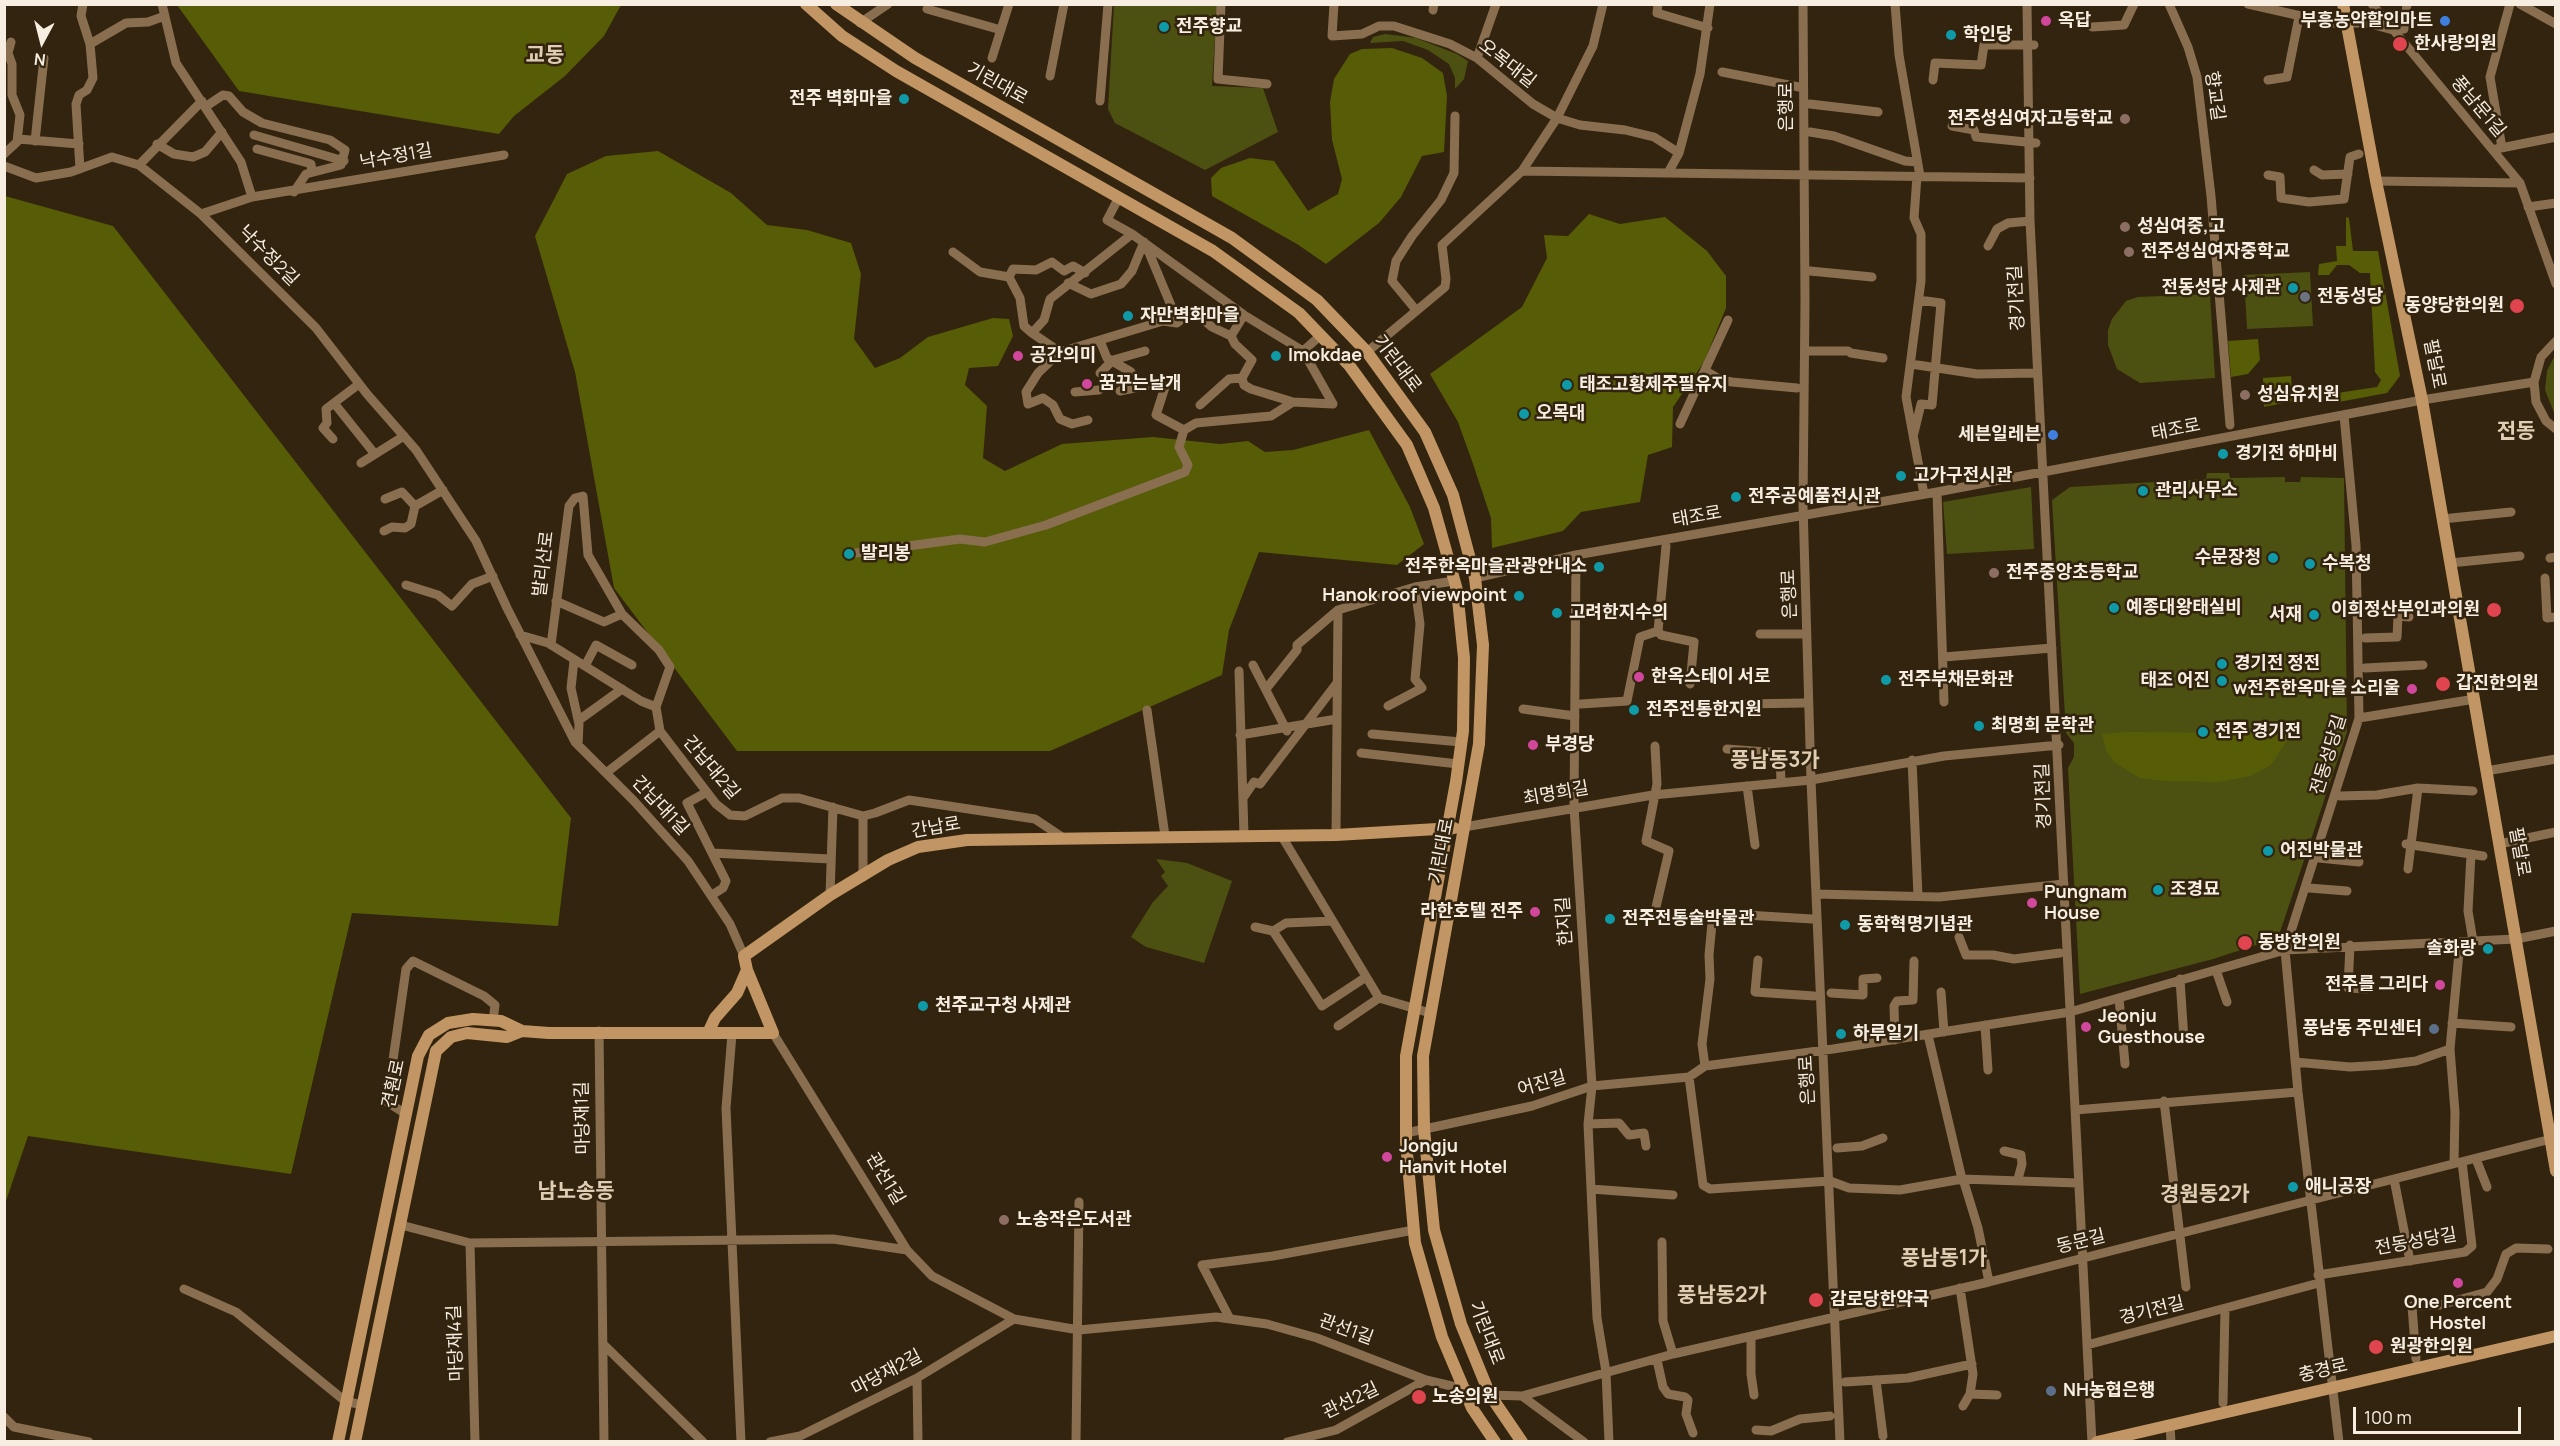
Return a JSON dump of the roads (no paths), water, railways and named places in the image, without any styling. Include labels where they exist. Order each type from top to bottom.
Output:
[{"type":"street","points":[[80,169],[76,104],[79,95],[87,90],[93,78],[90,45],[81,16],[83,4]]},
{"type":"street","points":[[162,4],[176,63],[242,162],[252,197]]},
{"type":"street","name":"기린대로","points":[[806,4],[842,36],[896,71],[1213,251],[1299,313],[1348,365],[1407,445],[1434,508],[1454,581],[1464,658],[1458,764],[1413,1010],[1405,1069],[1406,1133],[1414,1230],[1442,1337],[1472,1408],[1495,1442]]},
{"type":"street","name":"기린대로","points":[[836,4],[860,23],[915,58],[1232,238],[1317,300],[1367,352],[1425,432],[1453,495],[1475,578],[1483,645],[1481,718],[1423,1056],[1424,1129],[1434,1230],[1461,1324],[1490,1395],[1522,1442]]},
{"type":"street","points":[[860,23],[888,4]]},
{"type":"street","points":[[992,58],[1009,4]]},
{"type":"street","points":[[1050,76],[1064,4]]},
{"type":"street","points":[[1100,101],[1108,4]]},
{"type":"street","points":[[1221,4],[1218,79],[1267,84]]},
{"type":"street","name":"오목대길","points":[[1334,4],[1332,36],[1362,34],[1379,26],[1394,26],[1450,44],[1477,58],[1533,105],[1557,118],[1580,125],[1625,130],[1654,137],[1679,153]]},
{"type":"street","points":[[1477,58],[1496,4]]},
{"type":"street","points":[[1367,352],[1445,287],[1442,245],[1522,171],[1557,118],[1593,46],[1603,4]]},
{"type":"street","points":[[1658,4],[1657,13],[1708,28]]},
{"type":"street","points":[[1668,173],[1679,153],[1700,74],[1710,4]]},
{"type":"street","name":"은행로","points":[[1803,4],[1803,514],[1811,780],[1840,1442]]},
{"type":"street","points":[[1895,4],[1899,55],[1918,176],[1914,218],[1921,234],[1919,300],[1906,397],[1924,494]]},
{"type":"street","name":"경기전길","points":[[2027,4],[2032,143],[2030,221],[2037,373],[2059,745],[2078,1183],[2094,1442]]},
{"type":"street","points":[[2092,27],[2124,26],[2134,4]]},
{"type":"street","name":"향교길","points":[[2169,4],[2188,47],[2197,78],[2211,196],[2230,425]]},
{"type":"street","points":[[2248,4],[2299,17],[2345,23],[2367,23],[2393,30],[2404,29],[2408,4]]},
{"type":"street","name":"팔달로","points":[[2343,4],[2376,181],[2422,400],[2553,1139],[2556,1171]]},
{"type":"street","name":"풍남문1길","points":[[2372,4],[2497,149],[2520,183],[2556,284]]},
{"type":"street","points":[[2510,4],[2490,77],[2497,149],[2556,137]]},
{"type":"street","points":[[2520,4],[2556,24]]},
{"type":"street","points":[[927,9],[1001,30]]},
{"type":"street","points":[[90,45],[126,23],[148,22],[165,16]]},
{"type":"street","points":[[2268,80],[2287,76],[2299,17]]},
{"type":"street","points":[[4,154],[18,139],[20,115],[12,95],[12,64],[8,53],[11,42]]},
{"type":"street","points":[[1933,80],[1935,63],[1981,65],[1984,45],[2030,45]]},
{"type":"street","points":[[35,141],[44,58]]},
{"type":"street","name":"은행로","points":[[1722,72],[1799,87]]},
{"type":"street","name":"낙수정1길","points":[[203,104],[223,95],[229,96],[243,112],[262,123],[312,134],[339,145],[345,150],[344,161],[338,167],[312,172]]},
{"type":"street","points":[[139,165],[157,144],[203,104]]},
{"type":"street","name":"은행로","points":[[1810,104],[1878,112]]},
{"type":"street","points":[[1416,310],[1392,281],[1396,261],[1412,236],[1442,200],[1454,173],[1455,116]]},
{"type":"street","points":[[1952,126],[1974,130],[1976,137],[2032,143]]},
{"type":"street","points":[[157,144],[174,154],[193,157],[205,152],[222,132]]},
{"type":"street","name":"은행로","points":[[1810,132],[1834,136],[1905,161],[1917,162]]},
{"type":"street","name":"낙수정1길","points":[[254,135],[344,161]]},
{"type":"street","points":[[18,139],[79,144]]},
{"type":"street","points":[[256,149],[311,164],[312,172],[306,174],[294,192]]},
{"type":"street","points":[[2268,176],[2280,177],[2281,198],[2308,202],[2344,199],[2350,157],[2360,154]]},
{"type":"street","name":"낙수정1길","points":[[201,214],[252,197],[294,192],[504,155]]},
{"type":"street","name":"낙수정2길","points":[[4,166],[36,178],[80,169],[112,157],[139,165],[201,214],[316,328],[359,384],[404,436],[477,541],[493,576]]},
{"type":"street","points":[[2313,170],[2322,176],[2348,174]]},
{"type":"street","points":[[1522,171],[2030,178]]},
{"type":"street","points":[[2376,181],[2520,183]]},
{"type":"street","points":[[1118,199],[1107,220],[1144,242],[1244,315],[1303,351],[1333,404],[1293,402],[1244,385],[1242,378],[1252,360],[1234,344],[1231,336],[1212,327],[1200,317],[1174,315],[1144,242]]},
{"type":"street","points":[[2528,207],[2556,202]]},
{"type":"street","name":"경기전길","points":[[1988,246],[1997,229],[2008,223],[2030,221]]},
{"type":"street","points":[[1032,333],[1044,320],[1050,299],[1132,234]]},
{"type":"street","points":[[1068,283],[1091,294],[1121,284],[1132,271],[1144,242]]},
{"type":"street","points":[[953,252],[980,272],[1009,278],[1020,298],[1024,327],[1060,352]]},
{"type":"street","points":[[1009,278],[1013,269],[1036,270],[1052,262],[1064,271],[1073,266],[1085,273]]},
{"type":"street","points":[[1810,271],[1872,277]]},
{"type":"street","points":[[1912,439],[1922,404],[1932,405],[1941,303],[1919,300]]},
{"type":"street","points":[[1231,336],[1244,315]]},
{"type":"street","points":[[1088,420],[1072,424],[1060,418],[1053,405],[1043,398],[1028,404],[1026,392],[1038,373],[1060,352],[1163,321],[1177,323],[1185,317]]},
{"type":"street","points":[[1680,424],[1728,320]]},
{"type":"street","points":[[1303,351],[1321,335]]},
{"type":"street","points":[[1100,341],[1107,358],[1131,372]]},
{"type":"street","points":[[2556,341],[2541,357],[2534,382],[2536,402],[2546,421],[2556,429]]},
{"type":"street","points":[[1100,373],[1112,362],[1144,351]]},
{"type":"street","points":[[1810,351],[1848,351],[1883,358]]},
{"type":"street","points":[[1911,364],[1977,374],[2037,373]]},
{"type":"street","points":[[1706,371],[1721,380],[1797,388]]},
{"type":"street","points":[[1200,405],[1229,378],[1242,378]]},
{"type":"street","name":"태조로","points":[[1475,578],[1576,555],[1936,492],[2422,400],[2534,382]]},
{"type":"street","points":[[1120,391],[1159,383],[1164,387],[1156,415],[1184,430]]},
{"type":"street","points":[[333,439],[322,428],[327,423],[326,409],[359,384]]},
{"type":"street","points":[[1075,392],[1100,390]]},
{"type":"street","points":[[849,554],[960,539],[985,542],[1046,525],[1185,472],[1188,465],[1179,447],[1184,430],[1196,423],[1271,416],[1293,402]]},
{"type":"street","points":[[334,403],[374,453]]},
{"type":"street","name":"전동성당길","points":[[2339,1442],[2298,1092],[2285,950],[2359,718],[2356,545],[2344,415]]},
{"type":"street","points":[[361,463],[404,436]]},
{"type":"street","points":[[384,531],[392,527],[405,528],[411,524],[415,506],[443,490]]},
{"type":"street","points":[[386,499],[402,492],[415,506]]},
{"type":"street","points":[[1936,492],[1944,702]]},
{"type":"street","name":"발리산로","points":[[551,645],[568,506],[574,498],[583,496]]},
{"type":"street","name":"간납대2길","points":[[583,496],[588,555],[622,614],[659,650],[670,667],[656,707],[660,731],[707,792],[730,815],[745,816],[782,798],[799,798],[862,816]]},
{"type":"street","points":[[2442,519],[2511,512]]},
{"type":"street","name":"태조로","points":[[1658,631],[1666,546]]},
{"type":"street","name":"한지길","points":[[1576,555],[1574,807],[1592,1086],[1588,1124],[1597,1318],[1606,1371],[1609,1442]]},
{"type":"street","points":[[2450,564],[2520,556]]},
{"type":"street","points":[[406,585],[438,595],[452,606],[472,584],[493,576]]},
{"type":"street","name":"간납대1길","points":[[493,576],[520,635],[578,745],[688,861],[730,924],[744,956]]},
{"type":"street","points":[[2545,578],[2547,618],[2556,617]]},
{"type":"street","points":[[1266,689],[1297,650],[1297,645],[1338,610],[1415,587],[1454,581]]},
{"type":"street","points":[[1388,706],[1422,688],[1415,679],[1420,624],[1415,587]]},
{"type":"street","points":[[556,601],[604,621],[622,614]]},
{"type":"street","points":[[1336,835],[1338,610]]},
{"type":"street","points":[[2365,638],[2397,637],[2398,616],[2409,617]]},
{"type":"street","points":[[1581,704],[1627,701],[1640,637],[1658,631],[1661,635],[1694,642],[1690,684]]},
{"type":"street","name":"은행로","points":[[1760,634],[1801,634]]},
{"type":"street","points":[[520,635],[551,645],[573,661],[641,701],[656,707]]},
{"type":"street","points":[[585,666],[596,645],[632,665]]},
{"type":"street","points":[[1944,657],[2052,648]]},
{"type":"street","points":[[573,661],[572,688],[579,720],[578,745]]},
{"type":"street","points":[[1253,665],[1293,741]]},
{"type":"street","points":[[2365,668],[2423,665]]},
{"type":"street","points":[[1239,671],[1244,836]]},
{"type":"street","points":[[1243,798],[1254,782],[1260,783],[1337,682]]},
{"type":"street","points":[[579,720],[622,689]]},
{"type":"street","points":[[2359,718],[2475,699]]},
{"type":"street","points":[[1742,704],[1804,704]]},
{"type":"street","points":[[1523,709],[1575,716]]},
{"type":"street","points":[[1147,710],[1165,836]]},
{"type":"street","points":[[1240,735],[1337,719]]},
{"type":"street","points":[[606,773],[660,731]]},
{"type":"street","points":[[1372,734],[1461,742]]},
{"type":"street","name":"최명희길","points":[[1464,827],[1653,795],[1811,780],[1912,760],[2059,745]]},
{"type":"street","points":[[1655,746],[1657,784],[1653,795],[1646,841],[1669,850],[1657,886],[1656,907]]},
{"type":"street","points":[[1727,749],[1780,753],[1781,783]]},
{"type":"street","points":[[1361,753],[1458,764]]},
{"type":"street","points":[[2487,771],[2556,759]]},
{"type":"street","points":[[1912,760],[1918,896]]},
{"type":"street","points":[[1747,786],[1755,845]]},
{"type":"street","points":[[2340,796],[2377,795],[2418,788],[2473,791]]},
{"type":"street","points":[[2408,869],[2408,844],[2418,788]]},
{"type":"street","name":"간납대1길","points":[[707,792],[687,804],[726,881],[723,888],[712,895]]},
{"type":"street","points":[[863,877],[862,816],[909,800],[1035,819],[1062,837]]},
{"type":"street","points":[[830,895],[833,807]]},
{"type":"street","name":"간납로","points":[[744,956],[830,895],[888,860],[918,847],[967,840],[1336,835],[1464,827]]},
{"type":"street","points":[[2499,844],[2556,832]]},
{"type":"street","points":[[1281,835],[1379,998],[1413,1010],[1430,1013]]},
{"type":"street","name":"팔달로","points":[[2408,844],[2483,856]]},
{"type":"street","points":[[712,852],[830,859]]},
{"type":"street","points":[[2471,854],[2468,911],[2473,941]]},
{"type":"street","points":[[2319,858],[2359,862]]},
{"type":"street","points":[[1816,894],[1939,897],[2064,884]]},
{"type":"street","points":[[2309,888],[2348,891]]},
{"type":"street","points":[[1705,1066],[1702,1044],[1710,979],[1709,955],[1713,913],[1812,919]]},
{"type":"street","points":[[1256,927],[1273,931],[1287,923],[1332,921]]},
{"type":"street","points":[[1273,931],[1322,1006],[1366,977]]},
{"type":"street","points":[[2516,939],[2556,931]]},
{"type":"street","points":[[1959,937],[1966,955],[1993,955],[2014,959],[2060,953]]},
{"type":"street","name":"어진길","points":[[1406,1133],[1532,1106],[1592,1086],[1689,1077],[1705,1066],[1824,1051],[2070,1011],[2285,950],[2350,945],[2516,939]]},
{"type":"street","points":[[2458,1163],[2450,1049],[2460,942]]},
{"type":"street","points":[[2350,945],[2348,988],[2367,989]]},
{"type":"street","name":"관선1길","points":[[744,956],[747,970],[773,1033],[907,1250],[932,1276],[1014,1319],[1079,1330],[1216,1317],[1268,1324],[1317,1338],[1426,1380],[1490,1395],[1522,1396]]},
{"type":"street","points":[[1758,960],[1755,992],[1814,996]]},
{"type":"street","points":[[406,1114],[387,1102],[406,969],[413,961],[484,996],[495,1005],[494,1021]]},
{"type":"street","points":[[1895,1040],[1894,1006],[1898,1001],[1913,1000],[1914,961]]},
{"type":"street","points":[[708,1033],[715,1018],[737,993],[747,970]]},
{"type":"street","points":[[2216,970],[2227,1002]]},
{"type":"street","points":[[1831,993],[1863,995],[1863,979],[1877,978]]},
{"type":"street","points":[[2180,980],[2184,1040]]},
{"type":"street","points":[[1941,992],[1944,1032]]},
{"type":"street","points":[[1338,1026],[1379,998]]},
{"type":"street","points":[[2119,998],[2125,1064]]},
{"type":"street","name":"견훤로","points":[[338,1442],[418,1056],[429,1035],[448,1023],[472,1019],[494,1021],[522,1031]]},
{"type":"street","points":[[2452,1023],[2511,1027]]},
{"type":"street","points":[[1986,1025],[1988,1070]]},
{"type":"street","points":[[522,1031],[773,1033]]},
{"type":"street","name":"견훤로","points":[[356,1442],[436,1052],[451,1036],[467,1033],[507,1037],[522,1031]]},
{"type":"street","name":"마당재1길","points":[[599,1031],[603,1344]]},
{"type":"street","points":[[732,1034],[726,1108],[741,1442]]},
{"type":"street","points":[[1928,1035],[1963,1179],[1978,1228],[1989,1282]]},
{"type":"street","points":[[2295,1062],[2350,1066],[2383,1065],[2416,1061],[2450,1049]]},
{"type":"street","points":[[1689,1077],[1703,1185],[1710,1189],[1830,1181],[1849,1188],[1900,1190],[1963,1179],[2018,1179],[2078,1183]]},
{"type":"street","points":[[2075,1110],[2164,1101],[2298,1092]]},
{"type":"street","points":[[2164,1101],[2186,1287]]},
{"type":"street","points":[[1588,1124],[1619,1123],[1629,1134],[1644,1133],[1646,1146]]},
{"type":"street","points":[[1837,1148],[1862,1146],[1883,1138]]},
{"type":"street","name":"동문길","points":[[1522,1396],[1673,1354],[1989,1282],[2553,1139]]},
{"type":"street","points":[[2004,1151],[2021,1155],[2022,1164],[2018,1179]]},
{"type":"street","points":[[2476,1158],[2487,1188]]},
{"type":"street","name":"전동성당길","points":[[2225,1309],[2319,1279],[2465,1252],[2472,1246],[2458,1163]]},
{"type":"street","points":[[2394,1179],[2410,1261]]},
{"type":"street","points":[[1591,1189],[1673,1195]]},
{"type":"street","points":[[1076,1442],[1079,1202]]},
{"type":"street","points":[[401,1225],[470,1243],[601,1240],[732,1242],[833,1239],[907,1250]]},
{"type":"street","points":[[1230,1319],[1203,1265],[1272,1256],[1414,1230]]},
{"type":"street","points":[[1662,1242],[1663,1321],[1673,1354]]},
{"type":"street","name":"마당재4길","points":[[470,1243],[475,1442]]},
{"type":"street","points":[[2416,1359],[2412,1306],[2440,1305],[2487,1292],[2497,1279],[2506,1254],[2516,1248],[2548,1249]]},
{"type":"street","points":[[1960,1288],[1972,1364],[1970,1394],[1963,1406]]},
{"type":"street","points":[[184,1289],[236,1312],[345,1401],[362,1405]]},
{"type":"street","points":[[2223,1403],[2225,1309]]},
{"type":"street","name":"경기전길","points":[[2087,1345],[2225,1309]]},
{"type":"street","name":"마당재2길","points":[[770,1442],[801,1436],[917,1378],[1014,1319]]},
{"type":"street","name":"충경로","points":[[2094,1442],[2556,1336]]},
{"type":"street","points":[[1751,1338],[1751,1374],[1754,1395]]},
{"type":"street","points":[[603,1344],[604,1442]]},
{"type":"street","points":[[603,1344],[703,1442]]},
{"type":"street","points":[[1656,1360],[1662,1387],[1668,1394],[1685,1397],[1688,1400],[1686,1414],[1693,1433]]},
{"type":"street","points":[[1845,1382],[1908,1378],[1972,1364]]},
{"type":"street","points":[[917,1378],[918,1442]]},
{"type":"street","name":"관선2길","points":[[1287,1442],[1318,1438],[1336,1430],[1426,1380]]},
{"type":"street","points":[[1876,1380],[1884,1436]]},
{"type":"street","points":[[1970,1394],[1996,1395]]},
{"type":"street","points":[[1522,1396],[1584,1442]]},
{"type":"street","points":[[1756,1430],[1772,1431],[1800,1419],[1830,1416]]},
{"type":"street","points":[[4,1417],[14,1427],[57,1438],[88,1442]]},
{"type":"street","points":[[2170,1425],[2171,1442]]},
{"type":"place","name":"옥답","points":[[2046,21]]},
{"type":"place","name":"부흥농약할인마트","points":[[2445,21]]},
{"type":"place","name":"전주향교","points":[[1164,27]]},
{"type":"place","name":"학인당","points":[[1951,35]]},
{"type":"place","name":"한사랑의원","points":[[2400,44]]},
{"type":"place","name":"전주 벽화마을","points":[[904,99]]},
{"type":"place","name":"전주성심여자고등학교","points":[[2125,119]]},
{"type":"place","name":"성심여중,고","points":[[2125,227]]},
{"type":"place","name":"전주성심여자중학교","points":[[2129,252]]},
{"type":"place","name":"전동성당 사제관","points":[[2293,288]]},
{"type":"place","name":"전동성당","points":[[2305,297]]},
{"type":"place","name":"동양당한의원","points":[[2517,306]]},
{"type":"place","name":"자만벽화마을","points":[[1128,316]]},
{"type":"place","name":"공간의미","points":[[1018,356]]},
{"type":"place","name":"Imokdae","points":[[1276,356]]},
{"type":"place","name":"꿈꾸는날개","points":[[1087,384]]},
{"type":"place","name":"태조고황제주필유지","points":[[1567,385]]},
{"type":"place","name":"성심유치원","points":[[2245,395]]},
{"type":"place","name":"오목대","points":[[1524,414]]},
{"type":"place","name":"세븐일레븐","points":[[2053,435]]},
{"type":"place","name":"경기전 하마비","points":[[2223,454]]},
{"type":"place","name":"고가구전시관","points":[[1901,476]]},
{"type":"place","name":"관리사무소","points":[[2143,491]]},
{"type":"place","name":"전주공예품전시관","points":[[1736,497]]},
{"type":"place","name":"발리봉","points":[[849,554]]},
{"type":"place","name":"수문장청","points":[[2273,558]]},
{"type":"place","name":"수복청","points":[[2310,564]]},
{"type":"place","name":"전주한옥마을관광안내소","points":[[1599,567]]},
{"type":"place","name":"전주중앙초등학교","points":[[1994,573]]},
{"type":"place","name":"Hanok roof viewpoint","points":[[1519,596]]},
{"type":"place","name":"예종대왕태실비","points":[[2114,608]]},
{"type":"place","name":"이희정산부인과의원","points":[[2494,610]]},
{"type":"place","name":"고려한지수의","points":[[1557,613]]},
{"type":"place","name":"서재","points":[[2314,615]]},
{"type":"place","name":"경기전 정전","points":[[2222,664]]},
{"type":"place","name":"한옥스테이 서로","points":[[1639,677]]},
{"type":"place","name":"전주부채문화관","points":[[1886,680]]},
{"type":"place","name":"태조 어진","points":[[2222,681]]},
{"type":"place","name":"갑진한의원","points":[[2443,684]]},
{"type":"place","name":"w전주한옥마을 소리울","points":[[2412,689]]},
{"type":"place","name":"전주전통한지원","points":[[1634,710]]},
{"type":"place","name":"최명희 문학관","points":[[1979,726]]},
{"type":"place","name":"전주 경기전","points":[[2203,732]]},
{"type":"place","name":"부경당","points":[[1533,745]]},
{"type":"place","name":"어진박물관","points":[[2268,851]]},
{"type":"place","name":"조경묘","points":[[2158,890]]},
{"type":"place","name":"Pungnam House","points":[[2032,903]]},
{"type":"place","name":"라한호텔 전주","points":[[1535,912]]},
{"type":"place","name":"전주전통술박물관","points":[[1610,919]]},
{"type":"place","name":"동학혁명기념관","points":[[1845,925]]},
{"type":"place","name":"동방한의원","points":[[2245,943]]},
{"type":"place","name":"솔화랑","points":[[2488,949]]},
{"type":"place","name":"전주를 그리다","points":[[2440,985]]},
{"type":"place","name":"천주교구청 사제관","points":[[923,1006]]},
{"type":"place","name":"Jeonju Guesthouse","points":[[2086,1027]]},
{"type":"place","name":"풍남동 주민센터","points":[[2434,1029]]},
{"type":"place","name":"하루일기","points":[[1841,1034]]},
{"type":"place","name":"Jongju Hanvit Hotel","points":[[1387,1157]]},
{"type":"place","name":"애니공장","points":[[2293,1187]]},
{"type":"place","name":"노송작은도서관","points":[[1004,1220]]},
{"type":"place","name":"One Percent Hostel","points":[[2458,1283]]},
{"type":"place","name":"감로당한약국","points":[[1816,1300]]},
{"type":"place","name":"원광한의원","points":[[2376,1347]]},
{"type":"place","name":"NH농협은행","points":[[2051,1391]]},
{"type":"place","name":"노송의원","points":[[1419,1397]]},
{"type":"district","name":"교동","points":[[545,56]]},
{"type":"district","name":"전동","points":[[2516,432]]},
{"type":"district","name":"풍남동3가","points":[[1775,761]]},
{"type":"district","name":"남노송동","points":[[576,1192]]},
{"type":"district","name":"경원동2가","points":[[2205,1195]]},
{"type":"district","name":"풍남동1가","points":[[1944,1259]]},
{"type":"district","name":"풍남동2가","points":[[1722,1296]]}]
